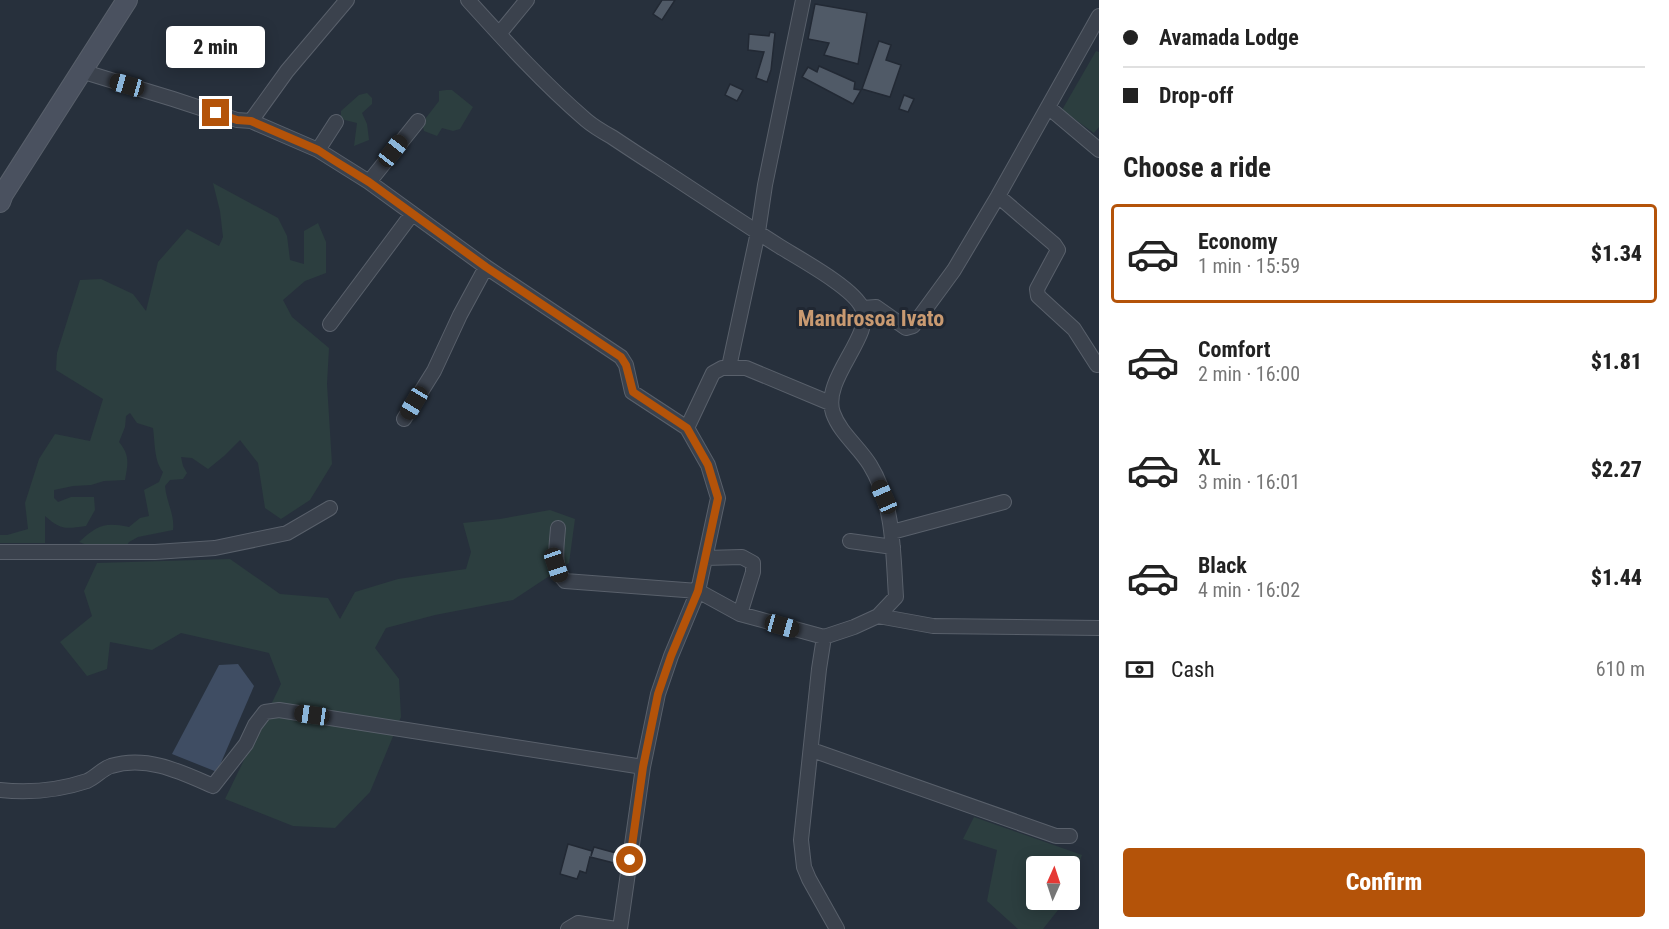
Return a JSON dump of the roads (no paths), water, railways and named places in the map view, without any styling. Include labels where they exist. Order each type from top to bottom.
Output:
[{"type":"main road","points":[[1,198],[127,0]]},
{"type":"street","points":[[251,121],[287,71],[346,0]]},
{"type":"street","points":[[468,0],[541,79],[587,121],[831,278],[851,294],[863,308],[864,323],[833,389],[830,404],[841,428],[870,465],[884,497],[892,532],[896,597],[878,616],[824,637],[740,614],[698,591],[565,581],[556,565],[558,528]]},
{"type":"street","points":[[499,34],[527,0]]},
{"type":"street","points":[[729,367],[803,0]]},
{"type":"street","points":[[863,308],[876,307],[906,328],[913,326],[954,270],[1099,16]]},
{"type":"street","points":[[81,71],[237,120],[251,121],[318,150],[369,182],[486,267],[621,357],[626,365],[633,392],[687,428],[708,465],[718,498],[698,591],[658,694],[643,767],[618,929],[578,923],[568,929]]},
{"type":"street","points":[[1048,107],[1099,150]]},
{"type":"street","points":[[369,182],[418,121]]},
{"type":"street","points":[[318,150],[336,122]]},
{"type":"street","points":[[998,196],[1058,250],[1037,289],[1038,296],[1074,329],[1097,365]]},
{"type":"street","points":[[330,324],[412,214]]},
{"type":"street","points":[[404,419],[434,371],[486,267]]},
{"type":"street","points":[[687,428],[713,373],[722,368],[746,368],[830,404]]},
{"type":"street","points":[[892,532],[1004,502]]},
{"type":"street","points":[[0,552],[155,552],[215,548],[287,533],[330,508]]},
{"type":"street","points":[[850,541],[893,547]]},
{"type":"street","points":[[705,558],[742,557],[753,563],[753,572],[740,614]]},
{"type":"street","points":[[878,616],[933,626],[1099,628]]},
{"type":"street","points":[[824,637],[801,840],[804,867],[837,929]]},
{"type":"street","points":[[0,790],[51,789],[69,786],[90,780],[109,766],[132,763],[156,764],[182,771],[213,786],[246,744],[255,725],[265,712],[279,710],[643,767]]},
{"type":"street","points":[[812,750],[1056,836],[1070,836]]},
{"type":"water","points":[[238,664],[254,686],[217,772],[172,754],[219,665]]},
{"type":"district","name":"Mandrosoa Ivato","points":[[871,318]]}]
